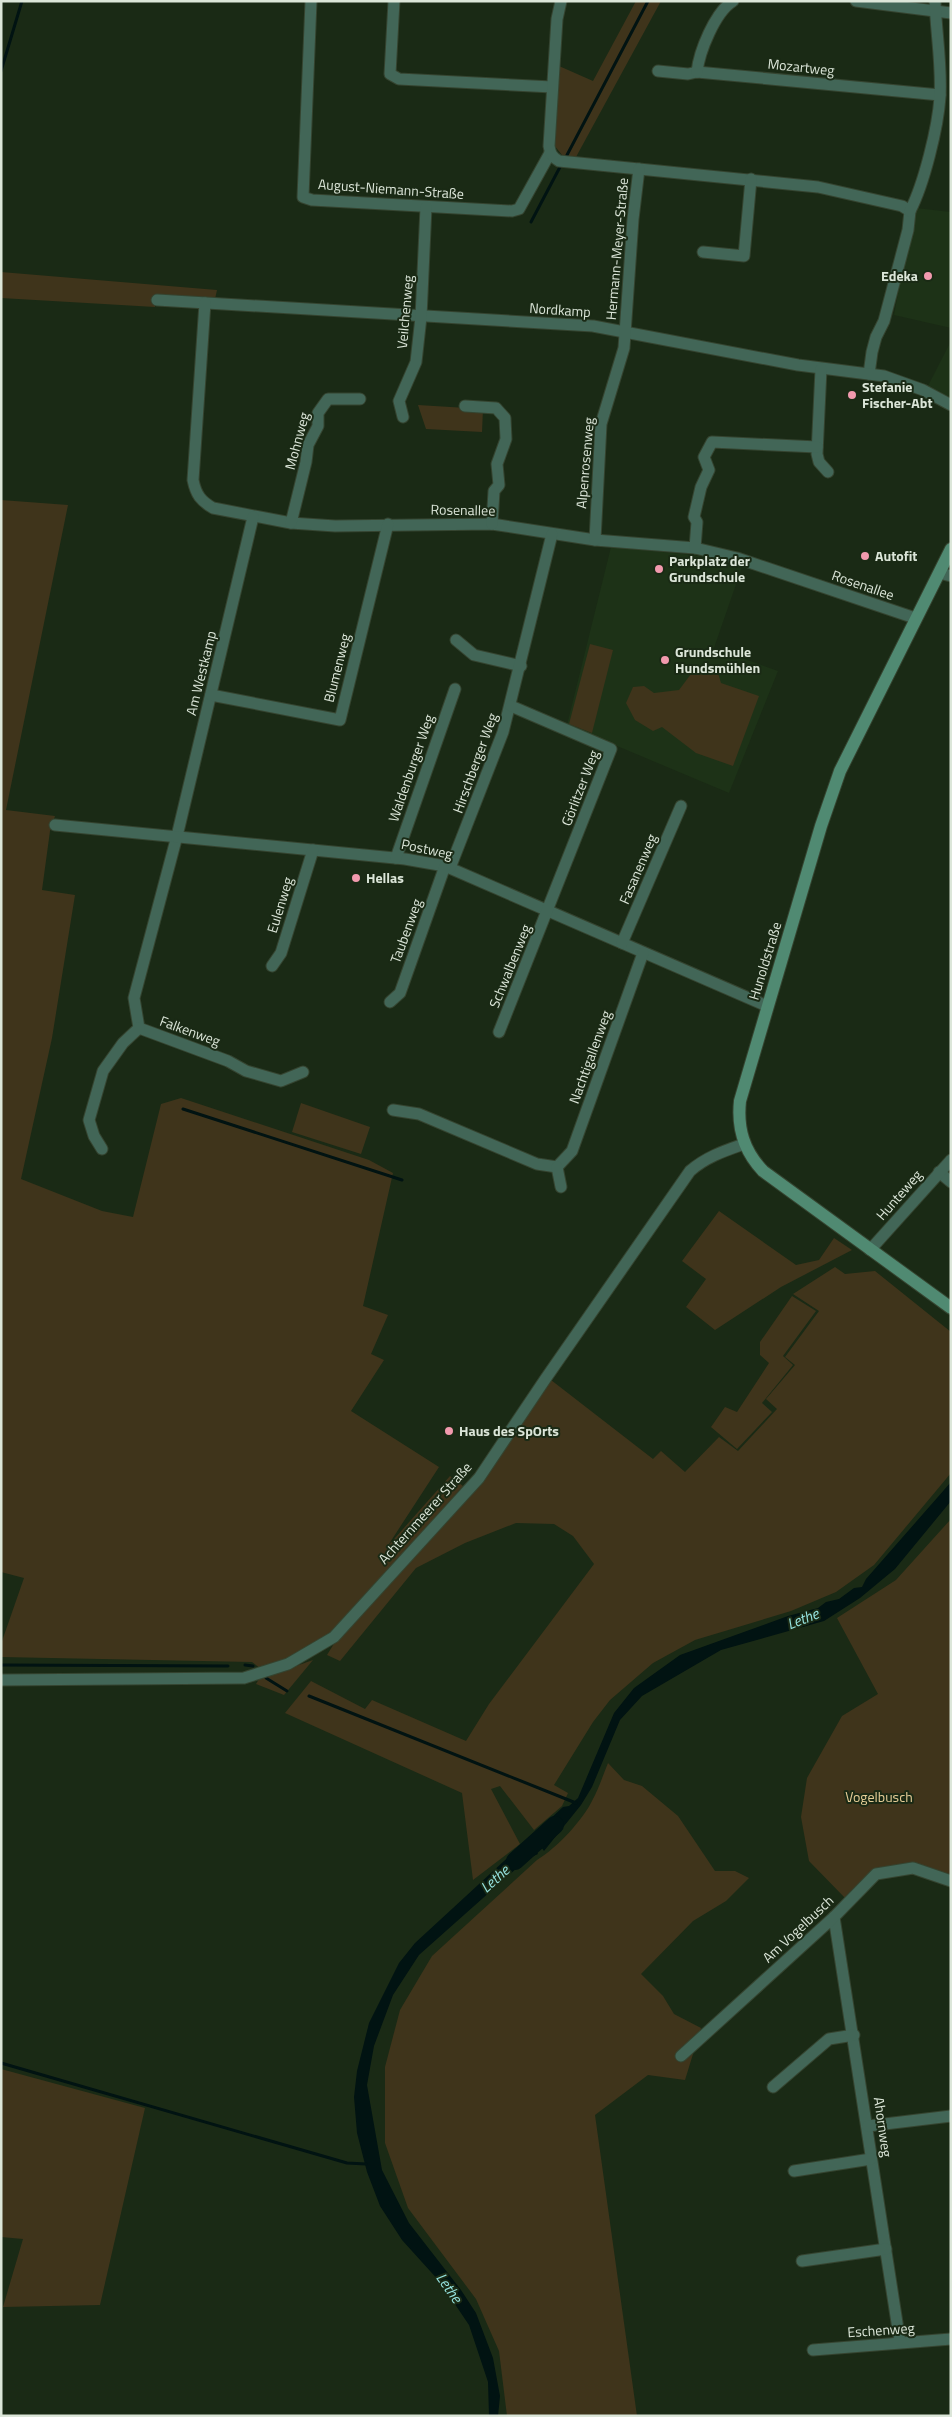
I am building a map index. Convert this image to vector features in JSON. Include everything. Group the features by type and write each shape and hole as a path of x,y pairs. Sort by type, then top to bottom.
{"street":[{"name":"August-Niemann-Straße","path":"311,1 303,197 312,200 512,211 519,209 550,153"},
{"path":"394,1 390,74 399,79 552,87"},
{"path":"550,153 556,19 561,1"},
{"path":"697,72 699,54 725,6 733,1"},
{"path":"856,1 935,6 951,14"},
{"path":"869,374 872,352 884,320 908,230 910,211 916,199 928,153 940,95 935,6"},
{"name":"Mozartweg","path":"658,71 688,74 697,72 940,95"},
{"name":"Hermann-Meyer-Straße","path":"550,153 559,160 818,187 902,206 910,211"},
{"name":"Hermann-Meyer-Straße","path":"625,332 633,219 640,169"},
{"path":"703,252 744,256 751,180"},
{"name":"Veilchenweg","path":"403,417 399,401 416,362 421,317 426,207"},
{"name":"Nordkamp","path":"157,300 592,326 821,369 869,374 897,380 951,405"},
{"name":"Rosenallee","path":"205,303 193,480 195,492 202,502 213,508 291,523 335,526 492,524 595,540 695,548 737,558 915,618"},
{"name":"Alpenrosenweg","path":"595,540 601,424 624,348 625,332"},
{"path":"821,369 817,447 819,462 828,472"},
{"name":"Mohnweg","path":"291,523 308,445 318,426 318,413 328,398 360,399"},
{"path":"465,406 496,408 505,418 506,439 497,464 499,485 494,491 492,524"},
{"path":"695,548 697,522 694,517 695,507 709,470 704,457 712,442 817,447"},
{"name":"Am Westkamp","path":"177,836 253,517"},
{"name":"Blumenweg","path":"212,694 340,720 388,524"},
{"name":"Hirschberger Weg","path":"448,867 503,732 521,666 552,534"},
{"name":"Hunoldstraße","path":"951,549 945,574 915,618 840,771 768,1006 740,1101 738,1116 744,1144 752,1159 763,1171 951,1308"},
{"path":"456,640 474,655 521,666"},
{"name":"Waldenburger Weg","path":"396,858 454,689"},
{"name":"Görlitzer Weg","path":"511,706 611,749 548,911"},
{"name":"Fasanenweg","path":"622,943 681,806"},
{"name":"Postweg","path":"55,825 396,858 448,867 768,1006"},
{"name":"Falkenweg","path":"177,836 134,998 139,1028 228,1061 246,1072 281,1081 303,1072"},
{"name":"Eulenweg","path":"272,966 280,953 313,850"},
{"name":"Taubenweg","path":"390,1002 400,993 448,867"},
{"name":"Schwalbenweg","path":"499,1032 548,911"},
{"name":"Nachtigallenweg","path":"557,1167 572,1151 643,953"},
{"path":"102,1149 94,1136 89,1120 103,1072 123,1043 139,1028"},
{"path":"392,1110 419,1114 537,1164 557,1167 561,1187"},
{"name":"Achternmeerer Straße","path":"1,1680 244,1678 288,1664 334,1637 480,1478 546,1378 690,1171 699,1163 721,1151 744,1144"},
{"name":"Hunteweg","path":"870,1250 951,1160"},
{"path":"939,1172 951,1182"},
{"name":"Am Vogelbusch","path":"681,2056 834,1917 876,1874 913,1868 951,1881"},
{"name":"Ahornweg","path":"834,1917 854,2035 900,2342"},
{"path":"773,2087 829,2039 854,2035"},
{"path":"868,2126 951,2116"},
{"path":"794,2171 872,2159"},
{"path":"802,2261 886,2249"},
{"name":"Eschenweg","path":"813,2350 951,2339"}],"shaded area":[{"path":"916,208 951,212 951,328 894,315 910,228"},
{"path":"951,341 951,398 928,386"},
{"name":"Grundschule Hundsmühlen","path":"611,547 694,555 742,567 714,648 778,671 729,793 567,725"}],"green space":[{"path":"636,1 661,1 576,157 562,155 554,145 559,66 593,81"},
{"path":"1,272 217,290 215,299 156,296 155,307 1,298"},
{"path":"418,405 483,409 482,432 426,429"},
{"path":"1,500 68,505 6,810 55,816 50,831 42,890 75,895 52,1038 21,1179 102,1211 133,1217 161,1104 181,1098 369,1160 393,1173 363,1306 388,1315 371,1354 384,1360 351,1411 439,1467 387,1547 450,1476 463,1486 330,1636 287,1660 261,1669 252,1662 1,1657 1,1644 24,1578 1,1572"},
{"path":"590,644 613,650 592,733 569,724"},
{"path":"716,666 721,683 759,696 733,766 696,753 662,727 653,731 635,720 626,703 633,687 644,686 654,693 679,690 691,674 699,674 703,667"},
{"path":"301,1103 370,1127 361,1154 292,1132"},
{"path":"719,1211 796,1265 819,1260 834,1238 852,1250 781,1287 715,1330 686,1307 706,1279 682,1261"},
{"path":"835,1267 845,1274 875,1271 951,1332 951,1473 874,1565 836,1592 791,1611 695,1640 653,1663 610,1700 593,1722 554,1785 568,1793 562,1806 534,1830 500,1786 491,1789 520,1844 473,1880 462,1793 285,1713 311,1681 365,1709 372,1700 466,1741 489,1704 594,1564 573,1536 554,1524 516,1523 465,1543 416,1568 340,1661 327,1655 335,1642 483,1480 551,1380 653,1459 661,1451 685,1472 719,1437 738,1451 777,1409 766,1399 795,1365 785,1357 819,1311 793,1294"},
{"path":"792,1296 816,1311 783,1356 793,1365 762,1403 772,1412 737,1449 711,1427 725,1407 737,1412 769,1363 760,1355 760,1342"},
{"name":"Vogelbusch","path":"951,1519 951,1878 914,1866 876,1871 846,1899 809,1861 801,1817 807,1778 842,1716 878,1694 837,1618 896,1580"},
{"path":"313,1660 284,1695 256,1684 259,1679"},
{"path":"608,1763 624,1780 642,1786 678,1816 715,1871 735,1871 749,1878 726,1901 693,1921 641,1974 663,1996 674,2014 701,2028 685,2080 648,2075 595,2115 637,2416 507,2416 499,2351 476,2299 408,2208 385,2143 385,2067 400,2010 432,1956 569,1833 589,1807"},
{"path":"1,2069 145,2108 100,2305 3,2307 23,2239 1,2237"}],"water":[{"path":"951,1482 951,1501 895,1569 860,1598 824,1621 721,1650 642,1696 620,1720 592,1787 581,1805 544,1851 536,1840 536,1832 563,1807 569,1806 578,1798 614,1713 634,1688 680,1655 788,1616 818,1608 826,1602 839,1599 854,1588 862,1587 866,1579"},
{"path":"532,1844 538,1854 527,1859 419,1955 393,1995 374,2046 367,2085 382,2170 409,2223 461,2290 476,2313 493,2358 500,2396 498,2416 489,2416 488,2382 469,2325 440,2282 402,2240 380,2206 367,2172 357,2133 354,2097 357,2071 369,2023 399,1963 415,1943 518,1848"}],"waterway":[{"path":"1,71 22,1"},
{"path":"567,155 648,1"},
{"path":"531,222 560,167"},
{"path":"183,1109 402,1180"},
{"path":"1,1665 228,1666"},
{"path":"245,1665 253,1666"},
{"path":"266,1678 287,1691"},
{"path":"309,1696 576,1803"},
{"name":"Lethe","path":"515,1861 555,1825"},
{"path":"1,2063 347,2163 366,2164"}],"place":[{"name":"Edeka","path":"928,276"},
{"name":"Stefanie Fischer-Abt","path":"852,395"},
{"name":"Autofit","path":"865,556"},
{"name":"Parkplatz der Grundschule","path":"659,569"},
{"name":"Grundschule Hundsmühlen","path":"665,660"},
{"name":"Hellas","path":"356,878"},
{"name":"Haus des SpOrts","path":"449,1431"}]}
